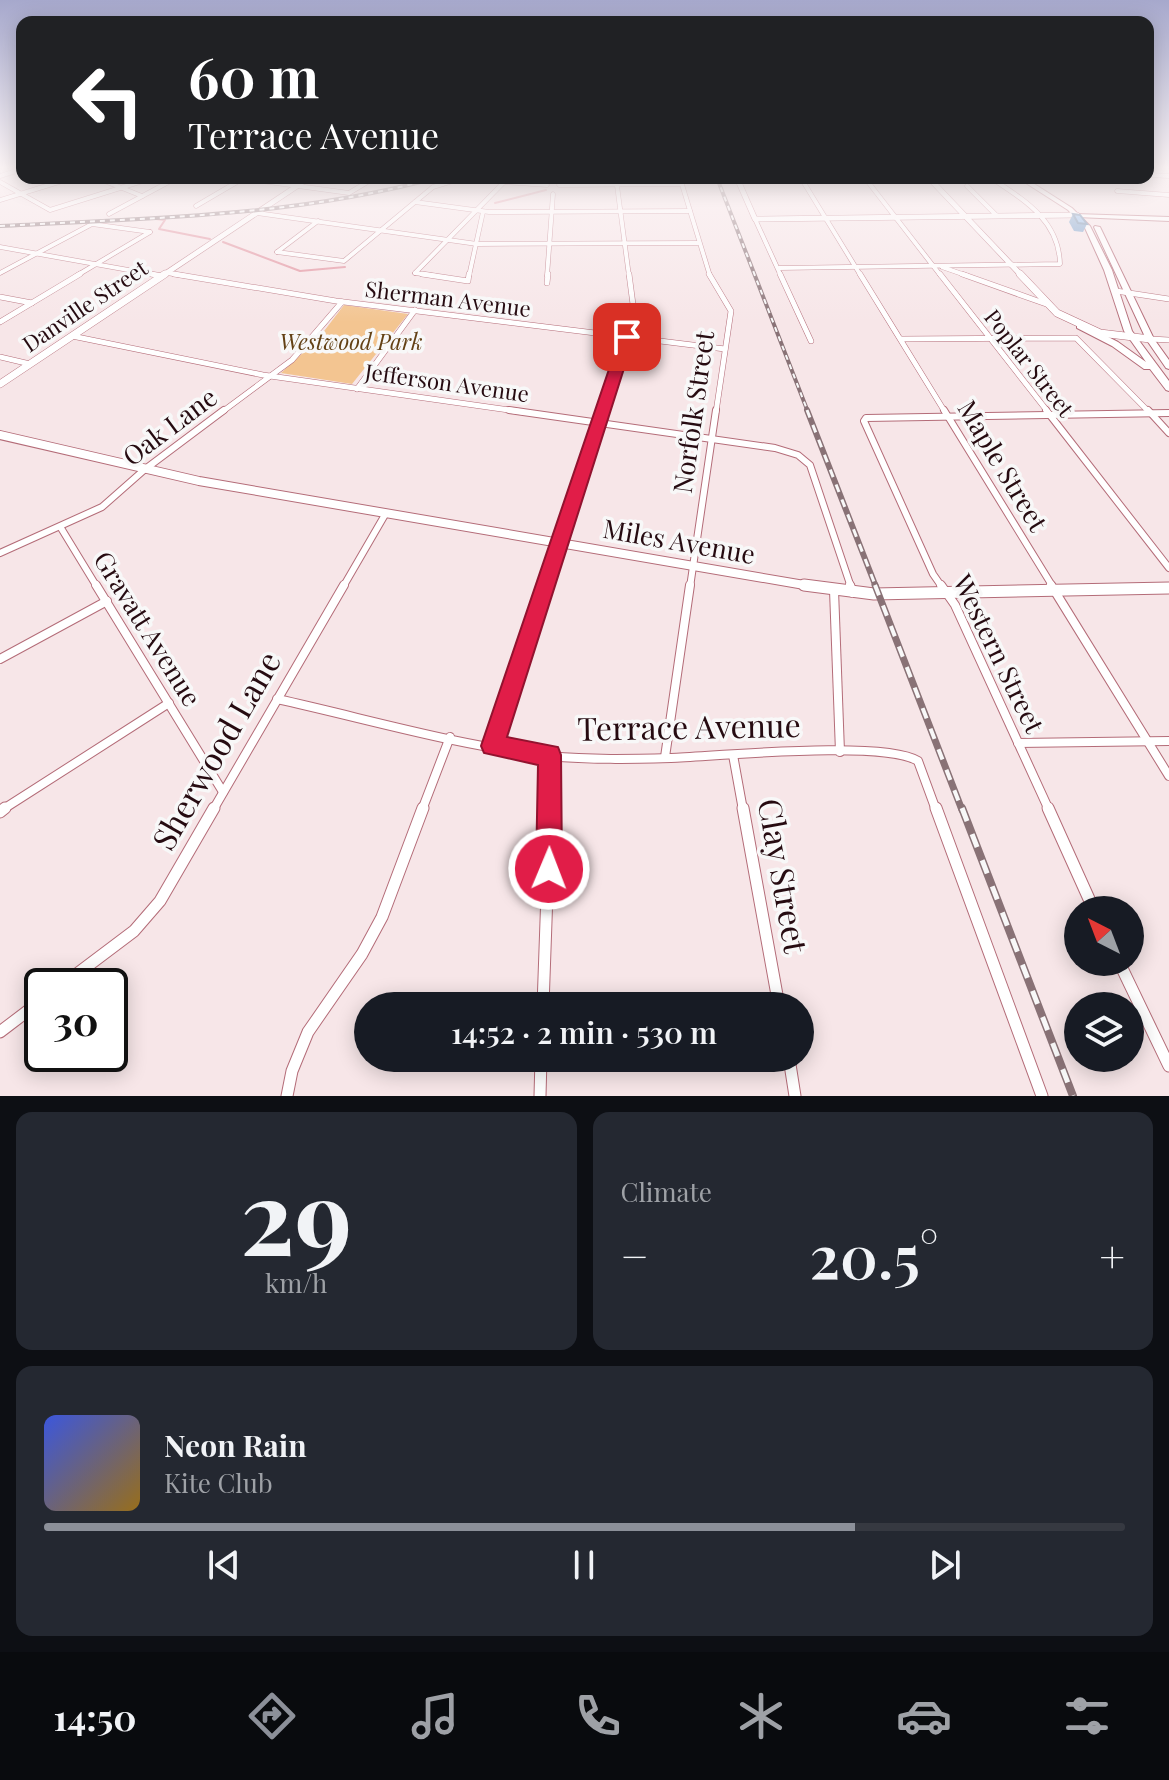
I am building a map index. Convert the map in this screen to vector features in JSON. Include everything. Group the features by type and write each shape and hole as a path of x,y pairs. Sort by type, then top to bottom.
{"highway":[{"path":"1085,220 1116,291 1132,338 1165,384"},
{"path":"1087,220 1101,233 1150,339 1169,366"},
{"path":"1080,326 1115,344 1165,384"}],"street":[{"name":"Danville Street","path":"0,384 246,220"},
{"path":"311,220 477,244 699,243"},
{"path":"318,221 277,252 342,262 394,220"},
{"path":"467,220 415,273 468,281 481,220"},
{"path":"547,283 552,220"},
{"path":"492,746 634,312 622,220"},
{"name":"Norfolk Street","path":"665,757 731,311 712,283 693,220"},
{"path":"756,220 811,341"},
{"name":"Maple Street","path":"828,220 1169,776"},
{"name":"Poplar Street","path":"897,220 1169,568"},
{"path":"968,220 1049,305 1080,326 1132,338 1169,340"},
{"path":"779,268 1060,264 1047,220"},
{"path":"0,273 92,224 150,232 0,322"},
{"name":"Sherman Avenue","path":"0,247 342,302 725,349"},
{"path":"933,265 1049,305"},
{"path":"1116,291 1169,299"},
{"path":"0,297 32,303"},
{"name":"Oak Lane","path":"0,553 102,507 144,470 271,376 314,338 342,302"},
{"path":"357,389 415,310"},
{"name":"Jefferson Avenue","path":"72,336 271,376 771,447 801,454 809,461 853,593"},
{"path":"901,339 1071,337 1080,340 1169,433"},
{"path":"0,357 30,364"},
{"path":"949,416 1169,413"},
{"name":"Western Street","path":"949,416 866,418 864,421 933,574 947,593 1088,896"},
{"name":"Miles Avenue","path":"0,435 144,470 853,593 1169,588"},
{"name":"Sherwood Lane","path":"83,968 148,916 386,513"},
{"name":"Gravatt Avenue","path":"61,528 223,792"},
{"path":"834,590 840,752"},
{"path":"0,659 107,601"},
{"name":"Terrace Avenue","path":"277,699 492,746 550,755 665,757 890,752 915,757 1042,1096"},
{"path":"0,812 169,703"},
{"path":"287,1096 292,1071 308,1032 362,954 382,917 450,737"},
{"path":"1018,743 1169,741"},
{"path":"544,992 549,897 550,755"},
{"name":"Clay Street","path":"733,755 776,992"},
{"path":"1126,976 1169,1066"},
{"path":"0,1032 24,1014"},
{"path":"540,1096 541,1072"},
{"path":"791,1072 795,1096"}],"green space":[{"name":"Westwood Park","path":"344,305 408,314 352,384 281,373 318,339"}],"waterway":[{"path":"165,220 159,229 210,239"},
{"path":"223,242 300,271 345,267"}],"railway":[{"path":"0,226 121,220"},
{"path":"733,220 808,412"},
{"path":"807,410 876,587"},
{"path":"875,585 962,810"},
{"path":"962,808 1073,1096"}],"route":[{"path":"549,869 550,755 492,746 627,337"}]}
